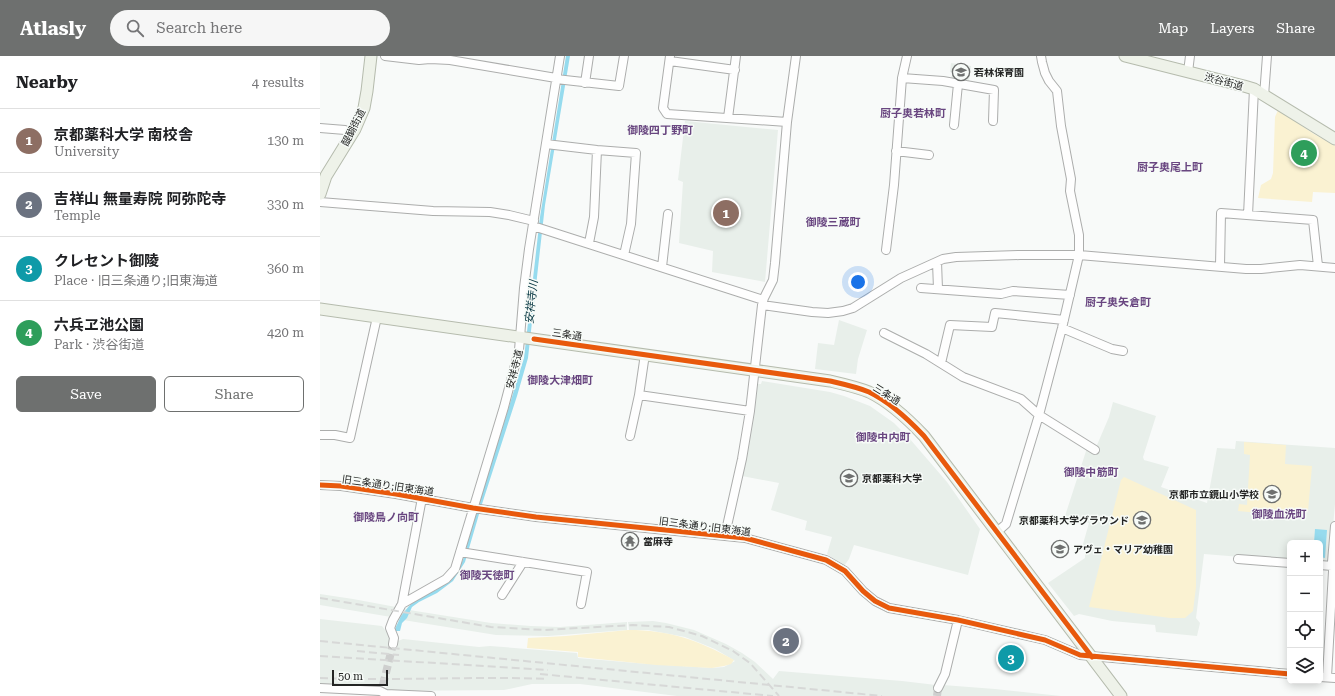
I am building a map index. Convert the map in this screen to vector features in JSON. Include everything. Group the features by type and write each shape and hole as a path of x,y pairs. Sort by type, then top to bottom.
{"main road":[{"name":"醍醐街道","path":"320,194 326,176 355,129 364,108 371,56"},
{"name":"渋谷街道","path":"1125,56 1254,89 1335,139"},
{"name":"三条通","path":"320,309 830,380 868,392 885,401 912,423 924,436 1121,696"}],"street":[{"path":"385,56 419,60 450,60 569,81 619,86 624,56"},
{"name":"安祥寺道","path":"402,604 446,580 455,569 464,552 477,508 519,350 526,338 524,288 560,56"},
{"path":"585,82 589,56"},
{"path":"728,118 736,56"},
{"path":"725,535 742,459 750,411 763,302 773,280 787,122 796,56"},
{"path":"886,250 894,185 902,78 907,56"},
{"path":"997,532 1006,524 1039,415 1063,324 1079,255 1078,235 1070,191 1070,179 1057,91 1045,73 1041,56"},
{"path":"1188,72 1190,56"},
{"path":"1264,96 1267,56"},
{"path":"735,70 670,58 663,108 667,114 787,122"},
{"path":"902,78 943,81 994,90 993,121"},
{"path":"954,125 958,84"},
{"path":"1248,215 1254,89"},
{"path":"320,128 344,130 352,134"},
{"path":"546,144 636,153 631,224 624,255"},
{"path":"589,243 594,217 597,150"},
{"path":"896,151 929,155"},
{"path":"320,202 433,211 490,212 509,215 534,223 544,229 662,267 763,302 812,312 828,313 853,308 902,278 943,259 956,257 1079,255 1261,269 1300,265 1335,268"},
{"path":"1220,266 1221,213 1313,220 1318,266"},
{"path":"662,267 668,214"},
{"path":"937,262 938,289"},
{"path":"921,288 1001,294 1013,291 1070,295"},
{"path":"941,363 950,324 992,327 995,313 1063,324 1112,349 1123,351"},
{"path":"320,435 335,435 350,438 377,317"},
{"path":"884,333 906,343 963,377 1021,399 1039,415 1095,450"},
{"path":"630,436 639,395 645,354"},
{"path":"639,395 750,411"},
{"name":"旧三条通り;旧東海道","path":"320,485 348,487 536,517 744,538 826,560 845,571 863,591 875,601 889,608 958,620 1045,640 1074,653 1092,657 1287,674"},
{"path":"393,644 394,638 390,628 402,604 422,498"},
{"path":"1327,678 1335,526"},
{"path":"464,552 587,572 581,604"},
{"path":"1238,559 1287,563"},
{"path":"502,595 523,562"},
{"path":"1323,565 1332,566"},
{"path":"938,688 945,674 958,620"},
{"path":"320,688 381,691 386,694 431,696"}],"shaded area":[{"name":"若林保育園","path":"951,63 971,66 969,81 953,79 951,77 954,72 950,72"},
{"path":"1278,110 1335,146 1335,193 1313,192 1312,202 1258,198 1261,185 1271,179 1273,173 1275,117"},
{"path":"685,121 778,130 765,282 712,272 713,251 679,243 683,182 678,180"},
{"path":"839,320 867,330 858,359 856,374 815,369 818,343 834,345"},
{"name":"京都薬科大学","path":"762,381 830,392 844,396 870,406 894,423 947,482 980,529 968,575 854,545 849,559 844,566 827,554 832,537 805,530 807,521 771,510 779,483 742,476 758,384 761,384"},
{"name":"京都薬科大学グラウンド","path":"1113,402 1156,416 1143,457 1144,460 1169,467 1161,487 1207,503 1217,448 1235,449 1236,441 1335,448 1335,504 1330,561 1328,563 1323,563 1323,540 1287,540 1287,561 1204,554 1196,618 1200,623 1197,636 1156,632 1155,625 1112,621 1079,614 1074,616 1048,583 1085,558 1083,544 1089,523 1065,516 1087,448 1094,452 1109,417"},
{"path":"1244,442 1286,445 1285,464 1312,466 1308,511 1302,517 1238,511 1239,504 1247,505 1250,455 1244,454"},
{"path":"1124,477 1196,510 1196,587 1193,611 1185,618 1170,618 1089,607 1121,480"},
{"path":"320,594 396,607 391,617 320,605"},
{"path":"403,609 491,623 531,626 560,627 627,622 627,630 548,636 496,635 397,619"},
{"path":"320,619 382,626 397,645 398,641 403,639 479,647 490,646 577,653 578,658 712,668 724,667 735,661 715,649 685,637 648,630 629,630 628,622 653,621 694,630 726,644 755,662 773,679 779,671 902,681 936,685 934,688 941,689 943,685 1061,696 677,696 580,684 532,684 504,690 386,691 387,684 379,684 378,687 320,685"},
{"path":"643,630 671,634 696,642 734,660 731,664 712,668 656,665 578,657 578,652 527,648 528,638"}],"water":[{"name":"安祥寺川","path":"566,56 570,56 545,205 528,358 517,396 465,562 453,581 437,593 412,607 407,618 402,623 400,631 394,631 401,616 409,606 417,599 436,590 452,579 463,560 472,526 524,358 540,217"},
{"path":"1315,529 1327,530 1325,558 1323,558 1323,540 1314,540"}],"tunnel":[{"path":"383,685 393,644"},
{"path":"937,696 938,688"}],"railway":[{"path":"320,598 491,627 544,630 633,625 669,627 702,636 733,651 750,663 779,696"},
{"path":"320,641 882,696"},
{"path":"357,651 399,655"},
{"path":"320,656 548,670"},
{"path":"540,674 773,696"},
{"path":"320,678 548,679"}],"cycle path":[{"path":"534,339 830,381 860,389 877,396 898,411 924,436 1092,657"},
{"path":"320,485 341,486 396,494 473,508 536,517 745,538 826,560 845,571 863,591 875,601 889,608 958,620 1045,640 1080,655 1287,674"}],"place":[{"name":"若林保育園","path":"961,72"},
{"name":"六兵ヱ池公園","path":"1304,153"},
{"name":"京都薬科大学 南校舎","path":"726,213"},
{"name":"京都薬科大学","path":"849,478"},
{"name":"京都市立鏡山小学校","path":"1272,494"},
{"name":"京都薬科大学グラウンド","path":"1142,520"},
{"name":"當麻寺","path":"630,541"},
{"name":"アヴェ・マリア幼稚園","path":"1060,549"},
{"name":"吉祥山 無量寿院 阿弥陀寺","path":"786,641"},
{"name":"クレセント御陵","path":"1011,658"}],"district":[{"name":"厨子奥若林町","path":"913,113"},
{"name":"御陵四丁野町","path":"660,130"},
{"name":"厨子奥尾上町","path":"1170,167"},
{"name":"御陵三蔵町","path":"833,222"},
{"name":"厨子奥矢倉町","path":"1118,302"},
{"name":"御陵大津畑町","path":"560,380"},
{"name":"御陵中内町","path":"883,437"},
{"name":"御陵中筋町","path":"1091,472"},
{"name":"御陵血洗町","path":"1279,514"},
{"name":"御陵鳥ノ向町","path":"386,517"},
{"name":"御陵天徳町","path":"487,575"}]}
